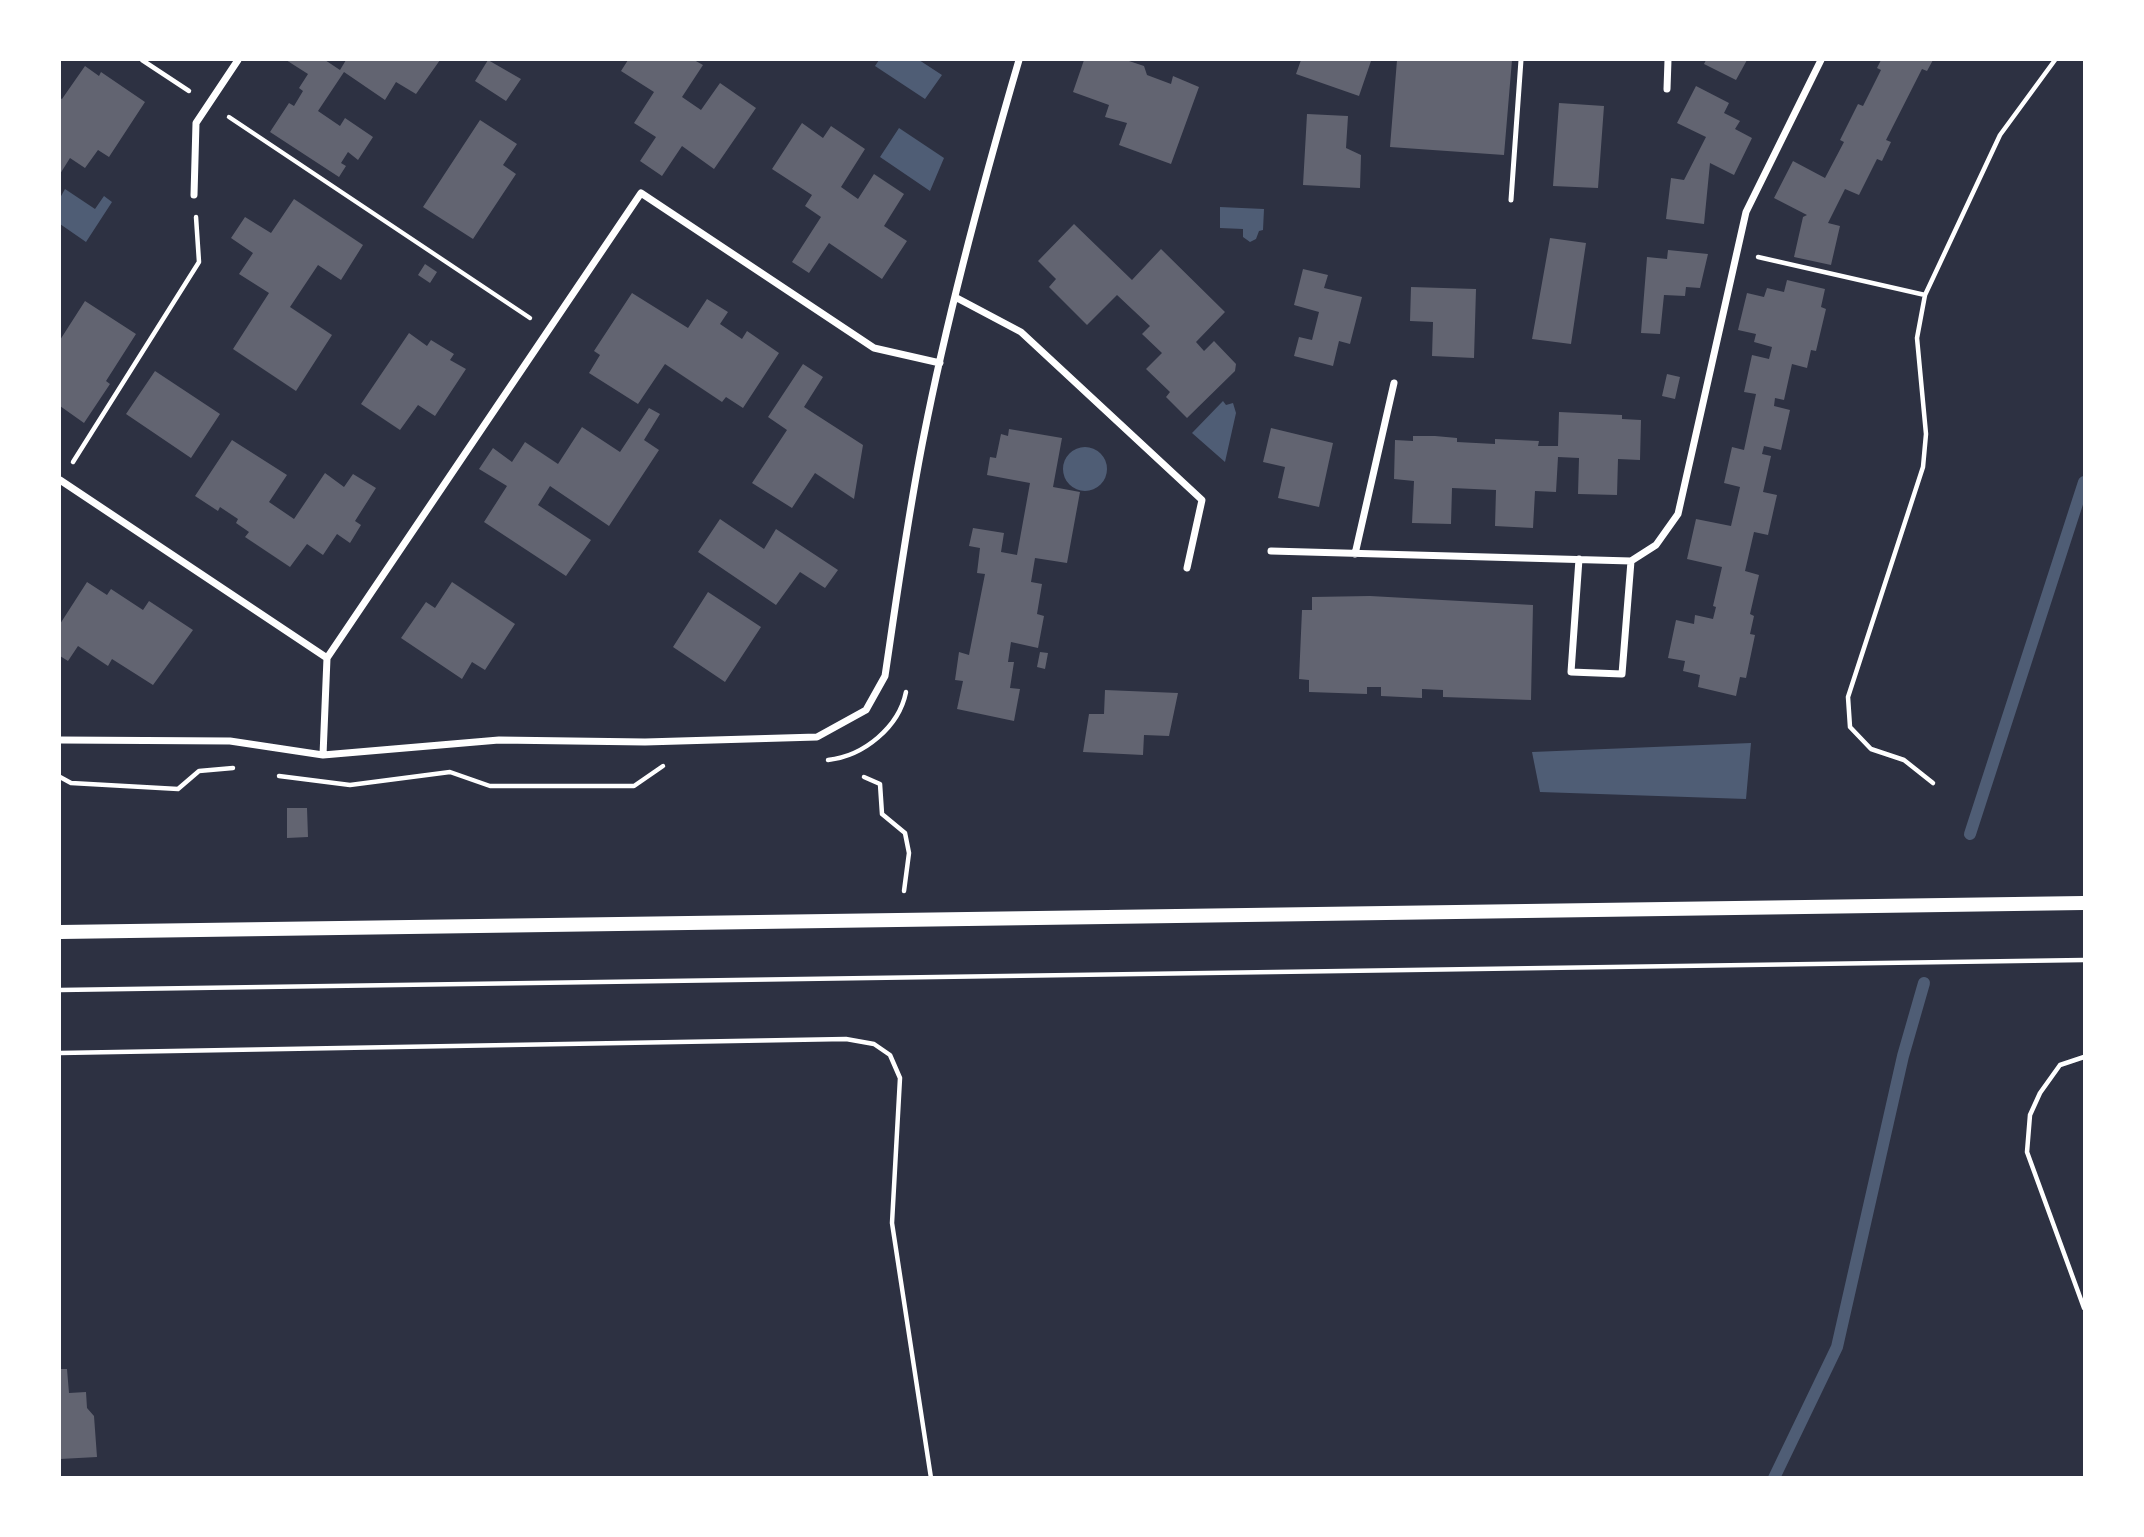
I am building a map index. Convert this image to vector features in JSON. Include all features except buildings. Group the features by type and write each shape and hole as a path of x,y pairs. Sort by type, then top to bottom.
{"main road":[{"path":"60,932 2084,903"}],"street":[{"path":"194,195 196,123 238,60"},
{"path":"60,740 230,741 323,755 368,754 499,740 769,740 817,737 843,726 866,710 885,676 924,435 955,297 1019,60"},
{"path":"1667,89 1668,60"},
{"path":"1271,551 1631,561 1656,545 1678,514 1734,251 1746,212 1821,60"},
{"path":"323,755 327,658 640,193 874,348 940,363"},
{"path":"955,297 1021,332 1202,500 1187,568"},
{"path":"1354,554 1394,383"},
{"path":"60,480 327,658"},
{"path":"1579,559 1571,672 1622,674 1631,561"}],"lane":[{"path":"1511,200 1521,60"}],"path":[{"path":"142,60 548,330"},
{"path":"1933,783 1904,760 1871,749 1850,727 1848,697 1923,467 1926,434 1917,338 1925,295 2000,135 2055,60"},
{"path":"60,480 199,262 194,195"},
{"path":"1734,251 1925,295"},
{"path":"821,761 852,753 883,734 902,706 908,682"},
{"path":"267,774 350,785 450,772 491,786 634,786 666,764"},
{"path":"60,777 71,783 178,789 199,771 236,768"},
{"path":"864,777 880,784 882,814 905,832 909,853 900,920"},
{"path":"60,990 2084,960"},
{"path":"60,1053 846,1039 874,1044 890,1055 900,1078 892,1223 931,1478"},
{"path":"2084,1057 2060,1065 2040,1093 2030,1115 2027,1152 2084,1308"}],"water":[{"path":"879,60 919,60 942,75 925,99 875,66"},
{"path":"899,128 944,158 930,191 880,157"},
{"path":"65,189 95,209 104,196 112,202 86,242 60,224 60,198"},
{"path":"1220,207 1264,209 1263,230 1250,242 1243,237 1243,229 1220,228"},
{"path":"1223,401 1226,405 1233,403 1236,413 1225,462 1192,433"},
{"path":"1085,447 1100,454 1107,469 1100,484 1085,491 1070,484 1063,469 1070,454"},
{"path":"1751,743 1746,799 1540,792 1532,752"}],"waterway":[{"path":"1970,834 2084,482"},
{"path":"1774,1478 1837,1347 1903,1056 1924,983"}]}
